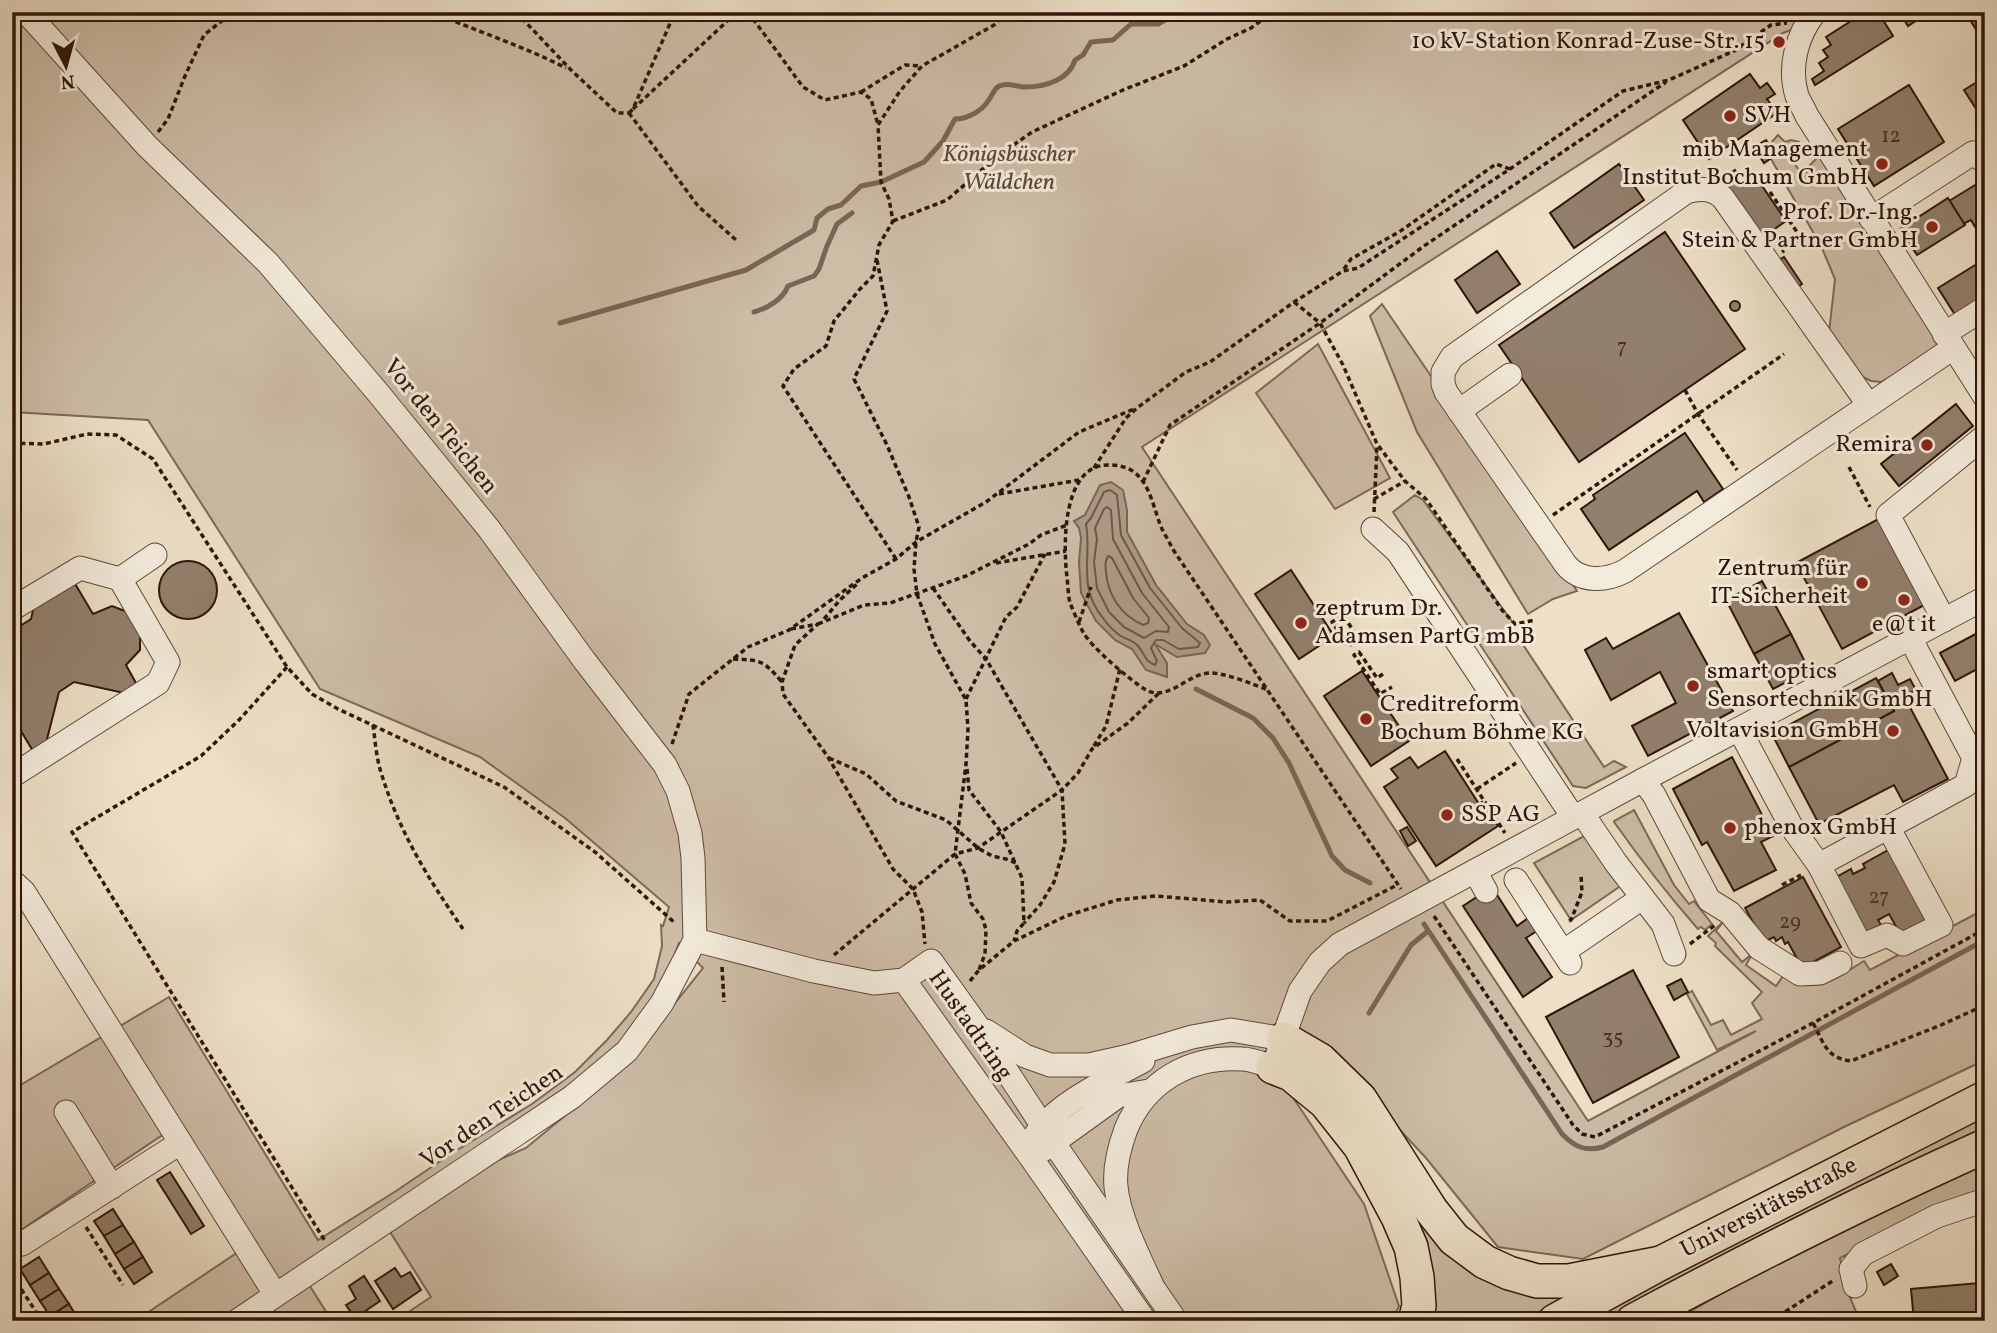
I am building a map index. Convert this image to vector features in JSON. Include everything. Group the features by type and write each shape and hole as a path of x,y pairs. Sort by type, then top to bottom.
{"highway":[{"path":"1278,1053 1320,1060 1360,1099 1431,1210 1454,1239 1486,1262 1509,1273 1537,1281 1569,1281 1661,1263"},
{"path":"1278,1053 1291,1074 1326,1103 1360,1146 1398,1217 1418,1277 1419,1306 1415,1321"},
{"name":"Universitätsstraße","path":"1555,1321 1661,1263 1985,1098"},
{"name":"Universitätsstraße","path":"1633,1321 1743,1262 1985,1146"}],"street":[{"name":"Vor den Teichen","path":"26,12 147,146 268,263 489,529 664,765 678,791 690,833 695,940 662,1003 627,1051 572,1097 237,1321"},
{"path":"1812,16 1797,45 1794,61 1797,95 1807,116 1871,219 1985,397"},
{"path":"1871,219 1973,153 1985,162"},
{"path":"1868,404 1719,194 1699,189 1686,192 1452,356 1443,372 1446,392 1570,570 1590,578 1610,577 1625,571 1868,404 1949,341 1985,308"},
{"path":"1459,411 1510,374"},
{"path":"1944,620 1888,515 1985,436"},
{"path":"1373,529 1398,552 1532,752 1577,815 1663,924 1674,954"},
{"path":"120,579 155,555"},
{"path":"12,609 80,568 120,579 167,662 158,683 12,776"},
{"path":"1278,1053 1300,991 1320,962 1340,944 1418,902 1480,881 1515,849 1985,598"},
{"path":"1819,865 1966,785 1979,763 1910,638"},
{"path":"1739,729 1791,826 1819,865 1861,946 1887,935 1903,944 1941,925 1888,827"},
{"path":"1643,780 1654,795 1709,900 1730,913 1759,948 1800,974 1820,973 1840,963"},
{"path":"1516,880 1562,949 1642,898"},
{"path":"12,881 24,892 275,1294"},
{"path":"695,940 814,971 874,982 904,980"},
{"name":"Hustadtring","path":"1145,1321 904,980 929,962 976,1024 1176,1321"},
{"name":"Hustadtring","path":"976,1024 1025,1055 1051,1065 1089,1065 1192,1037 1231,1030 1278,1053"},
{"name":"Hustadtring","path":"1032,1158 1048,1133 1095,1088 1192,1037"},
{"name":"Hustadtring","path":"1150,1283 1128,1232 1116,1187 1118,1151 1130,1119 1149,1091 1167,1076 1215,1059 1244,1059 1278,1053"},
{"name":"Hustadtring","path":"1048,1133 1118,1096 1149,1091"},
{"path":"66,1112 112,1187"},
{"path":"12,1245 22,1244 180,1143"},
{"path":"1853,1278 1863,1254 1937,1216 1985,1200"}],"path":[{"path":"147,146 168,119 184,76 204,36 233,12"},
{"path":"432,12 536,52 571,70"},
{"path":"516,12 571,70 617,113 629,113 737,12"},
{"path":"633,109 676,12"},
{"path":"748,12 803,87 825,100 861,92 905,65 922,66"},
{"path":"878,125 900,91 922,66 995,25 1008,12"},
{"path":"896,559 783,386 794,369 826,346 834,321 873,276 878,245 892,221 947,200 999,155 1032,132 1123,90 1184,66 1227,39 1251,28 1273,12"},
{"path":"1143,482 1171,425 1320,323 1424,246 1669,80 1734,51 1771,25 1812,16"},
{"path":"997,494 1079,480 1094,468 1126,418 1186,372 1210,362 1343,271 1358,268 1623,91 1669,80"},
{"path":"861,92 871,100 878,125 881,182 888,199 892,221"},
{"path":"629,113 698,206 736,240"},
{"path":"1343,271 1351,259 1399,232 1496,164 1510,169"},
{"path":"1769,261 1801,238 1770,192"},
{"path":"877,260 887,311 854,379 909,497 919,527 914,569 917,594 935,644 966,700 966,764 955,854 965,874 971,903 983,919 986,930 985,954 979,970"},
{"path":"1294,302 1320,323 1343,365 1377,444 1405,481 1426,499 1502,610 1515,624 1535,620"},
{"path":"1538,525 1784,354"},
{"path":"1685,390 1698,414 1749,486"},
{"path":"789,630 862,578 896,559 916,542 986,502 1079,432 1137,408"},
{"path":"12,443 44,444 87,434 116,435 153,459 287,667 312,694 338,709 504,787 595,852 663,912"},
{"path":"1373,529 1377,444"},
{"path":"1094,468 1106,465 1123,466 1143,482 1172,548 1397,885 1438,922 1582,1134 1595,1137 1985,929"},
{"path":"1849,467 1875,516 1888,515"},
{"path":"1079,480 1070,503 1067,526 1069,601 1084,635 1147,690 1159,693"},
{"path":"1374,499 1405,481"},
{"path":"664,765 689,694 748,647 789,630 840,616 864,605 890,603 965,576 1029,544 1041,535 1067,526"},
{"path":"990,564 1066,551"},
{"path":"966,700 1006,617 1017,607 1045,554"},
{"path":"862,578 795,645 782,682 783,694 828,757 893,869 913,890 922,912 929,962"},
{"path":"1079,623 1091,587"},
{"path":"933,588 986,659 1062,790 1065,844 1054,882 1040,905 1017,932 1014,941"},
{"path":"1344,615 1359,640 1348,646 1332,622 1344,615 1359,612"},
{"path":"1383,674 1377,678 1359,652 1354,655 1380,694 1392,688"},
{"path":"733,659 757,660 769,666 782,682"},
{"path":"287,667 201,757 72,832 323,1237"},
{"path":"814,971 955,854 978,848 1062,790 1078,773 1105,726 1120,669"},
{"path":"1092,749 1128,723 1159,693 1209,673 1266,689"},
{"path":"373,724 379,766 399,824 427,877 463,929"},
{"path":"1477,789 1532,752"},
{"path":"828,757 866,774 896,802 946,820 978,848 992,856 1016,863"},
{"path":"1457,759 1515,849"},
{"path":"966,764 969,790 1001,832 1022,878 1024,923"},
{"path":"1562,949 1582,892 1581,875"},
{"path":"954,993 1014,941 1066,916 1117,900 1156,896 1227,902 1260,900 1290,921 1327,920 1397,885"},
{"path":"1674,954 1730,913"},
{"path":"721,948 724,1002"},
{"path":"1813,1023 1828,1052 1839,1060 1851,1062 1985,1005"},
{"path":"75,1210 123,1285"},
{"path":"12,1275 42,1321"},
{"path":"1771,1321 1853,1278"}],"green space":[{"name":"Königsbüscher Wäldchen","path":"12,12 1804,12 1791,30 1142,447 1588,1121 1756,1031 1717,1050 1687,994 1692,991 1711,1025 1723,1020 1731,1035 1762,1019 1752,1003 1762,992 1708,936 1724,921 1716,931 1742,962 1752,954 1746,965 1776,986 1783,976 1799,984 1813,985 1836,978 1864,961 1870,970 1985,909 1985,1060 1844,1127 1583,1259 1498,1247 1426,1158 1316,1040 1412,1202 1572,1294 1523,1321 1426,1321 1388,1173 1292,1096 1364,1204 1399,1306 1392,1321 395,1321 431,1297 387,1227 469,1173 526,1148 624,1067 703,968 679,943 659,996 612,1055 529,1122 228,1321 135,1321 253,1242 176,1126 12,1236 12,1090 169,997 318,1240 532,1104 575,1072 631,1012 654,979 662,946 661,925 663,926 669,907 565,818 480,757 320,689 148,420 12,412"},
{"path":"1778,135 1785,142 1799,142 1791,159 1805,178 1809,166 1819,156 1935,338 1937,345 1934,352 1881,382 1859,375 1829,333 1835,279 1821,246 1771,159 1775,155 1769,145"},
{"path":"1382,304 1577,591 1553,599 1528,614 1417,432 1370,316"},
{"path":"1318,344 1390,478 1335,509 1256,393"},
{"path":"1415,495 1423,500 1514,624 1512,628 1604,767 1614,761 1626,767 1586,788 1573,786 1393,512"},
{"path":"1634,810 1674,885 1689,904 1694,901 1712,924 1705,930 1701,927 1698,929 1687,916 1614,822"},
{"path":"1586,835 1622,885 1571,920 1534,863"},
{"path":"1985,1113 1985,1132 1774,1233 1605,1321 1580,1321"},
{"path":"1985,1160 1985,1191 1966,1194 1840,1258 1846,1288 1860,1321 1674,1321 1738,1284"},
{"path":"306,1280 332,1321 254,1321"}],"water":[{"path":"1111,482 1123,490 1127,532 1156,585 1187,624 1204,635 1210,645 1205,653 1177,657 1155,644 1167,663 1167,677 1146,670 1132,649 1115,640 1096,621 1081,593 1081,538 1074,521 1085,515 1100,485"}],"building":[{"path":"1865,12 1878,12 1893,36 1815,85 1812,79 1824,71 1819,63 1828,57 1823,50 1831,45 1826,37"},
{"path":"1899,12 1929,12 1908,26"},
{"path":"1965,12 1985,12 1985,26 1977,31"},
{"name":"SVH","path":"1750,74 1760,88 1767,83 1775,94 1767,99 1777,113 1709,159 1683,120"},
{"path":"1985,77 1985,116 1982,118 1964,90"},
{"path":"1909,85 1944,142 1874,186 1838,129"},
{"path":"1766,140 1776,155 1764,163 1754,147"},
{"path":"1619,164 1644,200 1574,248 1550,213"},
{"path":"1735,170 1741,178 1752,171 1786,221 1763,237 1723,179"},
{"path":"1985,179 1985,222 1975,227 1971,220 1963,224 1949,201"},
{"name":"Prof. Dr.-Ing. Stein & Partner GmbH","path":"1948,198 1965,225 1917,255 1900,229"},
{"path":"1665,232 1745,349 1579,462 1499,345"},
{"path":"1497,251 1520,284 1477,313 1455,280"},
{"path":"1784,257 1802,284 1796,288 1778,261"},
{"path":"1985,259 1985,301 1957,318 1938,288"},
{"path":"1735,301 1739,302 1739,310 1735,311 1731,310 1730,306 1731,302"},
{"name":"Remira","path":"1956,404 1973,426 1899,486 1881,464"},
{"path":"1685,433 1723,489 1704,502 1697,491 1609,550 1581,509 1595,499 1593,495"},
{"name":"Zentrum für IT-Sicherheit","path":"1882,517 1928,603 1842,649 1796,563"},
{"path":"188,561 199,563 212,574 217,590 215,601 204,614 188,619 177,617 164,606 159,590 161,579 172,566"},
{"name":"zeptrum Dr. Adamsen PartG mbB","path":"1291,570 1334,636 1299,659 1255,594"},
{"path":"71,577 93,614 112,606 133,614 140,632 140,650 126,665 137,685 124,693 74,682 59,692 46,743 33,751 21,731 12,734 12,625 20,626 31,619 35,602"},
{"path":"1762,581 1791,634 1754,654 1726,600"},
{"name":"smart optics Sensortechnik GmbH","path":"1679,613 1733,711 1648,756 1632,726 1676,703 1660,672 1611,700 1585,650 1606,638 1613,649"},
{"path":"1985,629 1985,665 1955,681 1940,653"},
{"path":"1791,634 1809,670 1773,689 1754,654"},
{"name":"Creditreform Bochum Böhme KG","path":"1362,671 1409,741 1371,766 1324,696"},
{"path":"1892,673 1898,685 1910,679 1916,690 1904,696 1948,779 1903,802 1894,785 1819,824 1789,767 1894,711 1878,681"},
{"path":"1876,678 1894,711 1789,767 1772,734"},
{"name":"SSP AG","path":"1445,751 1479,804 1482,802 1498,826 1436,866 1384,787 1398,778 1391,769 1410,757 1418,768"},
{"name":"phenox GmbH","path":"1732,757 1773,836 1761,842 1776,870 1734,891 1707,842 1702,845 1673,789"},
{"path":"1407,827 1416,841 1408,846 1400,831"},
{"path":"1890,849 1929,922 1902,937 1889,914 1878,920 1881,925 1863,934 1833,879 1851,869 1853,874 1865,868 1863,864"},
{"path":"1803,877 1841,947 1804,967 1782,937 1776,941 1774,937 1764,942 1745,908"},
{"path":"1492,887 1517,926 1531,916 1540,929 1526,938 1552,977 1523,997 1463,906"},
{"path":"1633,970 1679,1057 1593,1103 1546,1017"},
{"path":"1681,979 1688,992 1674,1000 1667,986"},
{"path":"170,1172 204,1226 191,1234 157,1180"},
{"path":"113,1209 123,1225 104,1236 94,1221"},
{"path":"123,1225 134,1242 115,1254 104,1236"},
{"path":"134,1242 143,1257 124,1269 115,1254"},
{"path":"39,1257 49,1273 30,1285 20,1269"},
{"path":"143,1257 152,1272 134,1284 124,1269"},
{"path":"1891,1264 1898,1276 1884,1285 1877,1272"},
{"path":"395,1268 401,1277 410,1272 421,1290 393,1309 375,1281"},
{"path":"49,1273 59,1289 40,1301 30,1285"},
{"path":"364,1276 380,1301 355,1318 346,1305 356,1299 349,1286"},
{"path":"1979,1283 1982,1320 1914,1321 1911,1289"},
{"path":"59,1289 69,1304 50,1316 40,1301"},
{"path":"69,1304 78,1319 53,1321 50,1316"}],"waterway":[{"path":"560,323 746,270 814,230 817,218 828,209 841,205 861,186 881,182 924,162 943,141 955,119 978,111 998,87 1048,84 1067,73 1091,42 1113,40 1131,24 1158,24 1172,16 1186,19 1199,12"},
{"path":"754,312 774,302 783,295 788,286 814,276 837,224 852,213"},
{"path":"1196,689 1253,718 1273,738 1289,763 1332,856 1345,870 1370,883"},
{"path":"1424,924 1562,1134 1586,1149 1603,1147 1985,940"},
{"path":"1369,1013 1411,945 1428,931"}],"place":[{"name":"10 kV-Station Konrad-Zuse-Str. 15","path":"1779,42"},
{"name":"SVH","path":"1730,116"},
{"name":"mib Management Institut Bochum GmbH","path":"1882,164"},
{"name":"Prof. Dr.-Ing. Stein & Partner GmbH","path":"1932,227"},
{"name":"Remira","path":"1927,445"},
{"name":"Zentrum für IT-Sicherheit","path":"1862,583"},
{"name":"e@t it","path":"1904,600"},
{"name":"zeptrum Dr. Adamsen PartG mbB","path":"1301,623"},
{"name":"smart optics Sensortechnik GmbH","path":"1693,686"},
{"name":"Creditreform Bochum Böhme KG","path":"1366,719"},
{"name":"Voltavision GmbH","path":"1893,731"},
{"name":"SSP AG","path":"1447,815"},
{"name":"phenox GmbH","path":"1730,828"}]}
